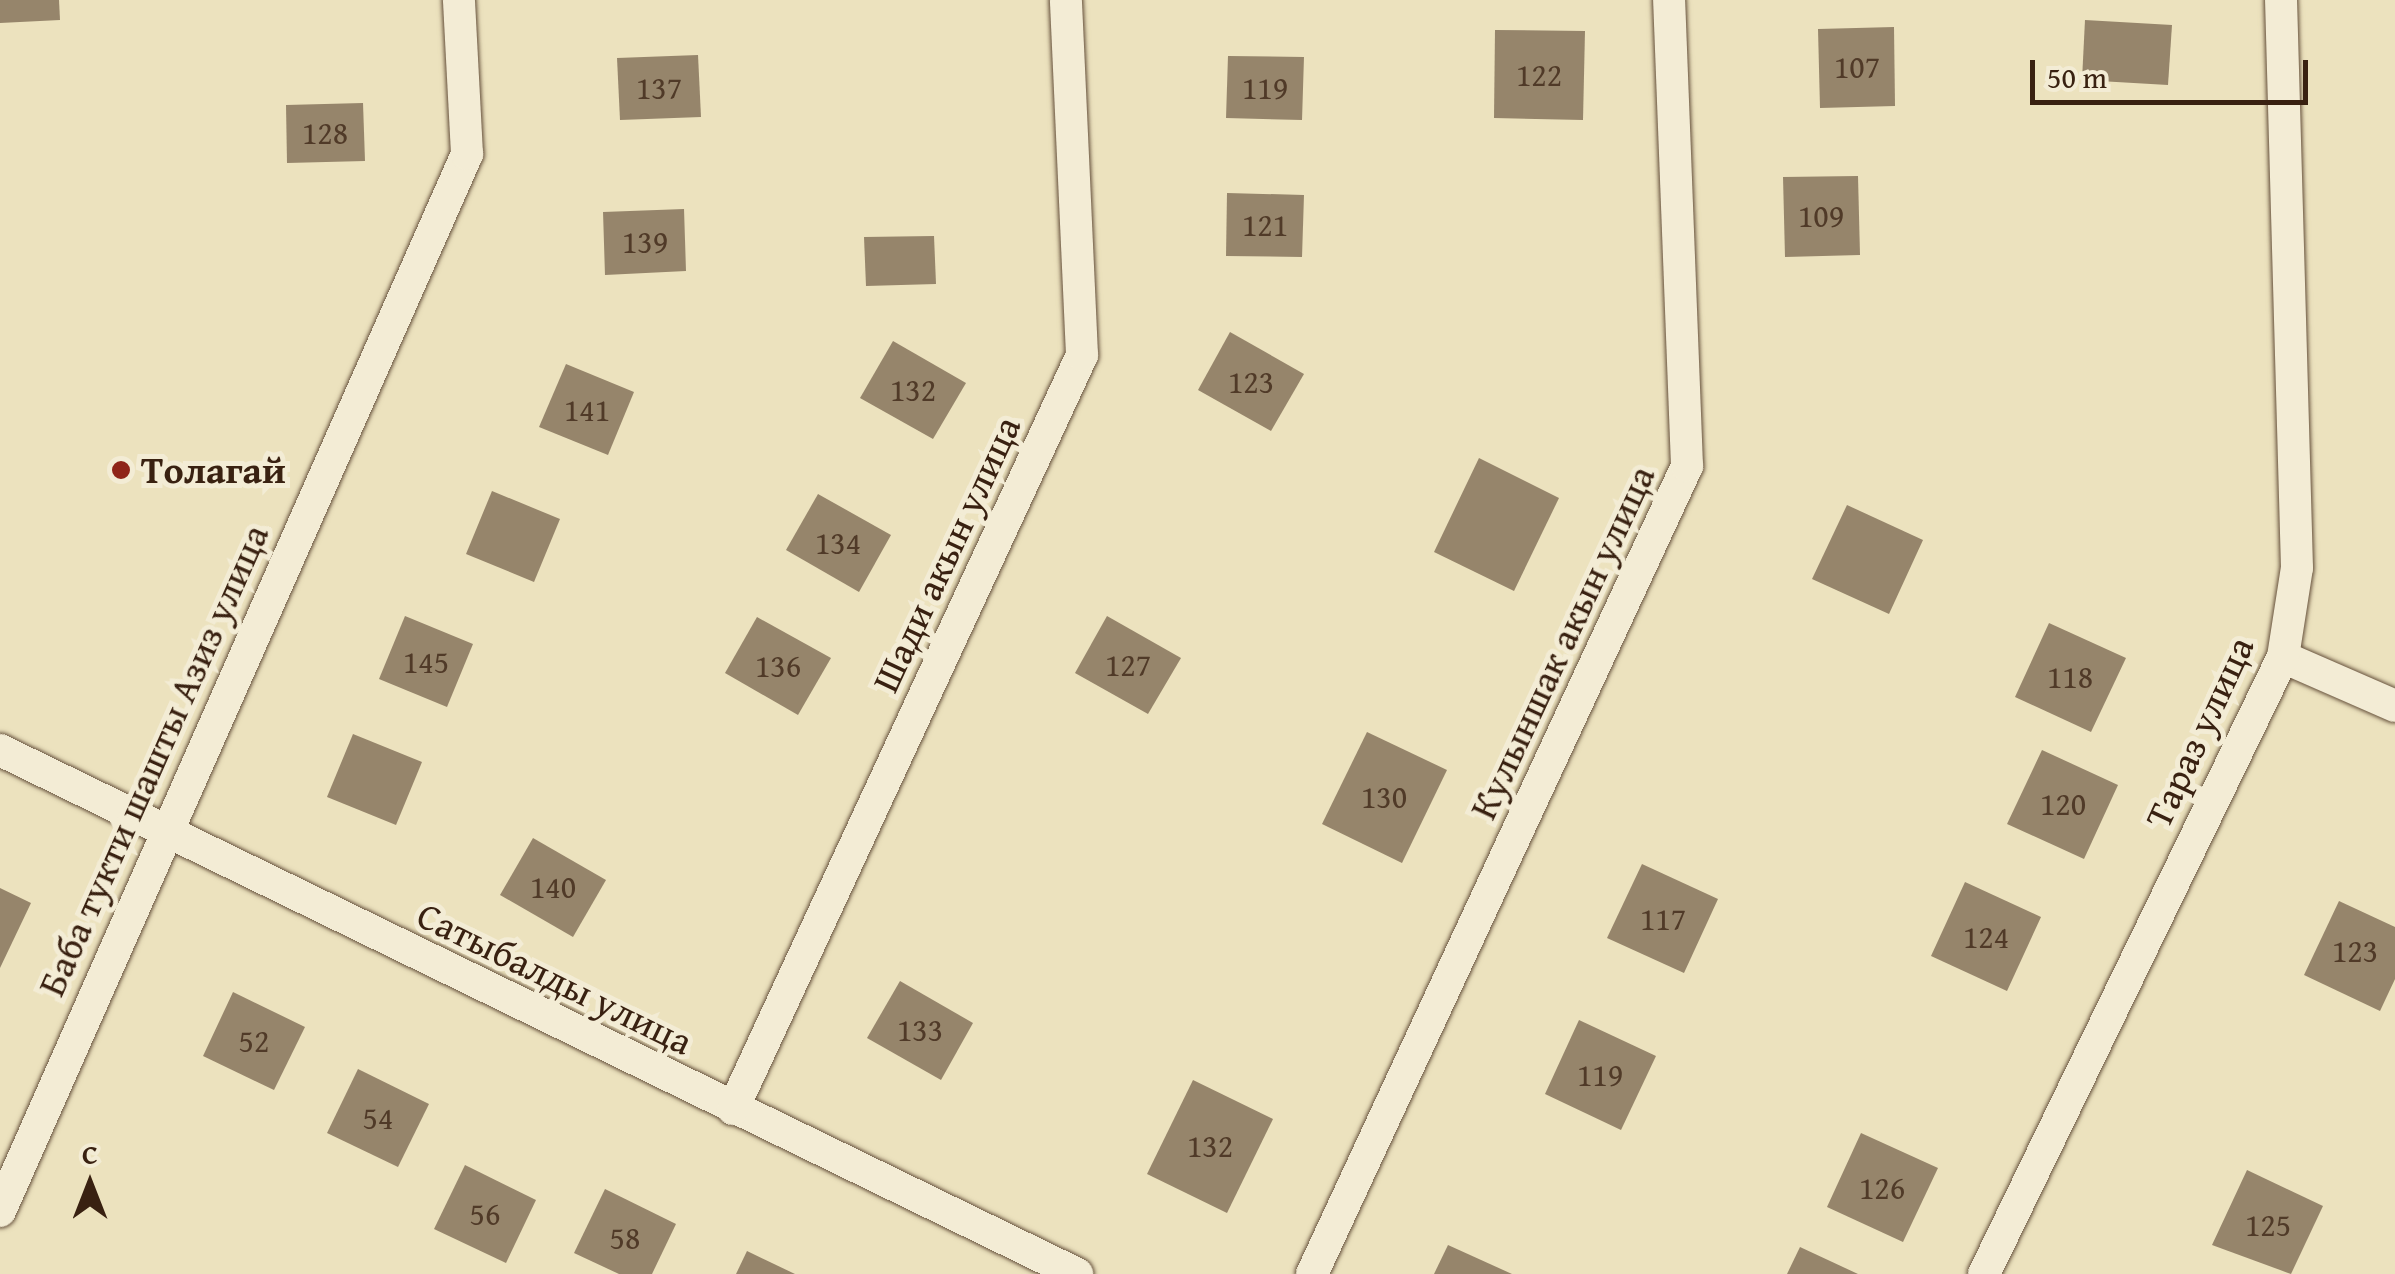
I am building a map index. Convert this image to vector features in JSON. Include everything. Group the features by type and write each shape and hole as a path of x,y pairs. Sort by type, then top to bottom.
{"street":[{"name":"Баба тукти шашты Азиз улица","path":"0,1211 163,830 467,154 459,0"},
{"name":"Шади акын улица","path":"733,1109 1082,355 1066,0"},
{"name":"Кулыншак акын улица","path":"1312,1274 1688,466 1669,0"},
{"name":"Тараз улица","path":"1984,1274 2283,656 2297,568 2281,0"},
{"path":"2283,656 2395,706"},
{"name":"Сатыбалды улица","path":"0,750 1077,1274"}],"building":[{"path":"0,0 59,0 60,20 0,23"},
{"path":"2085,20 2172,25 2168,85 2082,80"},
{"path":"1894,27 1895,106 1820,108 1818,29"},
{"path":"1495,30 1585,31 1583,120 1494,118"},
{"path":"698,55 701,117 620,120 617,58"},
{"path":"1228,56 1304,57 1302,120 1226,118"},
{"path":"363,103 365,161 287,163 286,105"},
{"path":"1858,176 1860,255 1785,257 1783,177"},
{"path":"1227,193 1304,195 1302,257 1226,256"},
{"path":"684,209 686,271 605,275 603,212"},
{"path":"934,236 936,284 866,286 864,237"},
{"path":"1230,332 1304,374 1271,431 1198,390"},
{"path":"893,341 966,383 933,439 860,398"},
{"path":"566,364 634,392 608,455 539,427"},
{"path":"1479,458 1559,498 1514,591 1434,552"},
{"path":"492,491 560,519 534,582 466,554"},
{"path":"818,494 891,535 859,592 786,550"},
{"path":"1847,505 1923,540 1889,614 1812,579"},
{"path":"405,616 473,644 447,707 379,679"},
{"path":"1107,616 1181,658 1148,714 1075,673"},
{"path":"757,617 831,658 798,715 725,673"},
{"path":"2049,623 2126,658 2091,732 2015,697"},
{"path":"1367,732 1447,770 1402,863 1322,824"},
{"path":"353,734 422,762 396,825 327,797"},
{"path":"2042,750 2118,785 2084,859 2007,824"},
{"path":"533,838 606,880 573,937 500,895"},
{"path":"1642,864 1718,899 1684,973 1607,938"},
{"path":"1965,882 2041,917 2007,991 1931,956"},
{"path":"0,888 31,903 0,968"},
{"path":"2339,901 2395,927 2395,979 2380,1011 2304,975"},
{"path":"900,981 973,1023 941,1080 867,1038"},
{"path":"233,992 305,1027 274,1090 203,1056"},
{"path":"1579,1020 1656,1056 1621,1130 1545,1094"},
{"path":"358,1069 429,1104 398,1167 327,1133"},
{"path":"1193,1080 1273,1119 1227,1213 1147,1174"},
{"path":"1861,1133 1938,1168 1903,1242 1827,1207"},
{"path":"465,1165 536,1200 506,1263 434,1229"},
{"path":"2247,1170 2323,1206 2291,1274 2212,1245"},
{"path":"605,1189 676,1224 652,1274 619,1274 574,1253"},
{"path":"1448,1245 1512,1274 1434,1274"},
{"path":"1800,1247 1858,1274 1787,1274"},
{"path":"747,1251 795,1274 736,1274"}],"place":[{"name":"Толагай","path":"121,470"}]}
